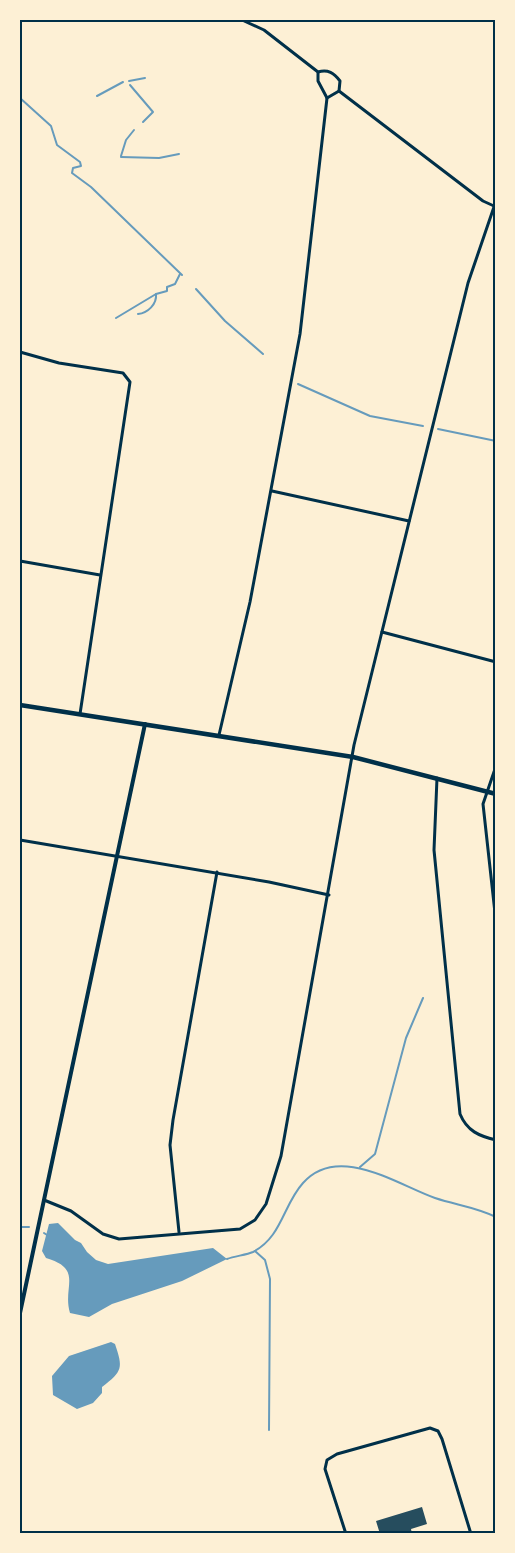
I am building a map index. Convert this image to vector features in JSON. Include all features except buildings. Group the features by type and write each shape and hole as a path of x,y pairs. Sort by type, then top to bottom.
{"main road":[{"path":"20,705 353,757 495,794"}],"street":[{"path":"242,20 264,30 318,72 327,71 334,74 340,81 339,90 327,98"},
{"path":"219,735 250,602 300,334 327,98 318,81 318,72"},
{"path":"339,90 483,201 494,206"},
{"path":"44,1200 71,1211 111,1238 240,1229 255,1220 266,1204 281,1156 353,757 468,283 495,201"},
{"path":"20,352 66,364 123,373 130,382 80,714"},
{"path":"272,491 409,521"},
{"path":"20,561 100,575"},
{"path":"382,632 495,662"},
{"path":"20,1313 145,724"},
{"path":"495,766 483,804 495,922"},
{"path":"437,778 434,850 457,1096 460,1114 467,1128 478,1135 495,1140"},
{"path":"20,840 217,872 329,895"},
{"path":"179,1232 170,1146 217,872"},
{"path":"346,1533 325,1469 327,1460 337,1454 430,1428 435,1428 442,1439 471,1533"}],"water":[{"path":"58,1223 96,1260 108,1264 213,1248 227,1259 182,1281 112,1304 89,1317 70,1313 68,1273 58,1262 46,1258 42,1251 49,1224"},
{"path":"111,1342 115,1344 118,1352 119,1368 114,1377 102,1387 102,1393 93,1403 77,1409 53,1395 52,1376 69,1356"}],"waterway":[{"path":"129,81 145,78"},
{"path":"97,96 123,82"},
{"path":"130,85 153,112 143,122"},
{"path":"20,98 51,126 57,145 80,162 81,166 73,168 72,173 91,187 182,275"},
{"path":"121,156 126,140 134,130"},
{"path":"121,157 159,158 179,154"},
{"path":"116,318 156,294 167,291 167,287 175,284 180,274"},
{"path":"196,289 225,321 263,354"},
{"path":"138,314 151,307 156,294"},
{"path":"298,384 370,416 423,426"},
{"path":"438,429 496,441"},
{"path":"360,1167 375,1154 406,1038 423,998"},
{"path":"227,1259 253,1252 263,1246 276,1229 303,1183 317,1172 333,1167 350,1167 368,1171 435,1198 496,1217"},
{"path":"20,1227 29,1227"},
{"path":"255,1251 265,1260 270,1279 269,1430"}]}
